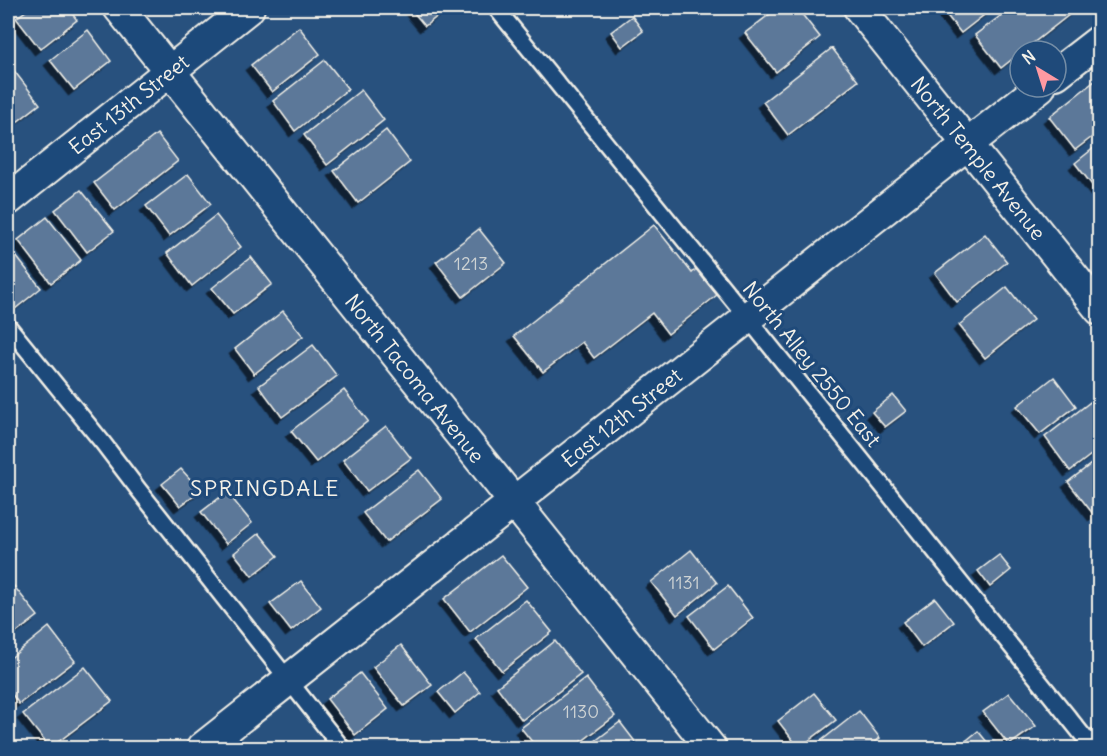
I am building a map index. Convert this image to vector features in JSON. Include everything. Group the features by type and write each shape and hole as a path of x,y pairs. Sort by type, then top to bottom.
{"street":[{"name":"North Tacoma Avenue","path":"119,8 711,748"},
{"name":"East 13th Street","path":"8,200 249,8"},
{"name":"North Temple Avenue","path":"859,8 1100,310"},
{"path":"1068,65 1100,40"},
{"name":"East 12th Street","path":"202,748 1025,99"},
{"path":"1093,748 1100,744"}],"lane":[{"name":"North Alley 2550 East","path":"496,8 1093,748"},
{"path":"8,326 103,443 342,748"}],"building":[{"path":"30,8 68,8 77,20 40,49 16,18"},
{"path":"410,8 448,8 425,26"},
{"path":"778,8 797,8 820,37 776,72 745,33"},
{"path":"941,8 993,8 961,33"},
{"path":"1011,8 1071,8 1074,11 1038,39 1008,39 1008,62 1001,68 975,35"},
{"path":"632,16 643,31 622,47 611,32"},
{"path":"299,27 320,54 272,92 251,65"},
{"path":"88,30 111,61 74,90 50,60"},
{"path":"832,48 858,81 788,135 763,102"},
{"path":"325,60 348,89 295,131 273,101"},
{"path":"8,63 40,104 13,125 8,119"},
{"path":"1096,80 1100,85 1100,131 1075,150 1049,117"},
{"path":"361,90 384,120 327,165 304,135"},
{"path":"386,130 410,162 358,203 334,171"},
{"path":"157,134 178,161 115,210 94,183"},
{"path":"1100,143 1100,187 1096,190 1075,163"},
{"path":"188,174 211,204 169,236 146,206"},
{"path":"81,190 114,231 87,252 55,210"},
{"path":"216,215 241,247 192,286 167,253"},
{"path":"47,217 81,260 51,283 18,240"},
{"path":"654,225 692,273 696,269 717,295 668,334 652,313 594,358 582,342 543,372 514,336"},
{"path":"479,229 506,263 463,297 436,262"},
{"path":"985,234 1007,262 957,302 935,273"},
{"path":"16,256 41,288 15,309 8,299 8,263"},
{"path":"251,257 272,284 233,314 212,288"},
{"path":"1007,287 1033,320 985,358 959,325"},
{"path":"283,311 303,336 254,374 235,349"},
{"path":"313,345 337,376 282,417 259,386"},
{"path":"1054,377 1076,406 1040,434 1017,406"},
{"path":"344,390 368,421 316,462 291,431"},
{"path":"893,395 906,411 885,427 872,412"},
{"path":"1098,396 1100,398 1100,448 1070,471 1045,437"},
{"path":"386,426 411,458 367,491 343,460"},
{"path":"1100,457 1100,511 1094,515 1068,482"},
{"path":"181,469 201,491 180,506 162,484"},
{"path":"419,470 442,499 386,542 363,513"},
{"path":"227,492 252,523 226,544 201,512"},
{"path":"259,533 278,556 252,576 234,553"},
{"path":"691,550 717,583 677,615 651,582"},
{"path":"501,555 527,587 470,632 444,599"},
{"path":"999,555 1011,570 990,587 978,571"},
{"path":"301,581 321,607 291,631 270,604"},
{"path":"13,585 38,616 8,639 8,590"},
{"path":"728,586 753,618 714,649 689,616"},
{"path":"935,598 954,622 922,647 903,622"},
{"path":"526,600 552,632 502,671 476,639"},
{"path":"49,627 75,661 19,704 8,689 8,660"},
{"path":"555,641 581,674 522,720 497,687"},
{"path":"401,645 432,685 404,706 373,667"},
{"path":"85,667 112,701 50,748 23,714"},
{"path":"463,672 480,692 455,713 438,692"},
{"path":"360,673 388,709 355,735 327,699"},
{"path":"586,678 615,716 573,748 537,748 521,728"},
{"path":"814,693 836,720 799,748 778,721"},
{"path":"1009,693 1036,726 1009,745 983,712"},
{"path":"859,711 880,738 867,748 812,748"},
{"path":"620,722 640,748 586,748"},
{"path":"978,731 992,748 957,748"}],"district":[{"name":"SPRINGDALE","path":"265,488"}]}
